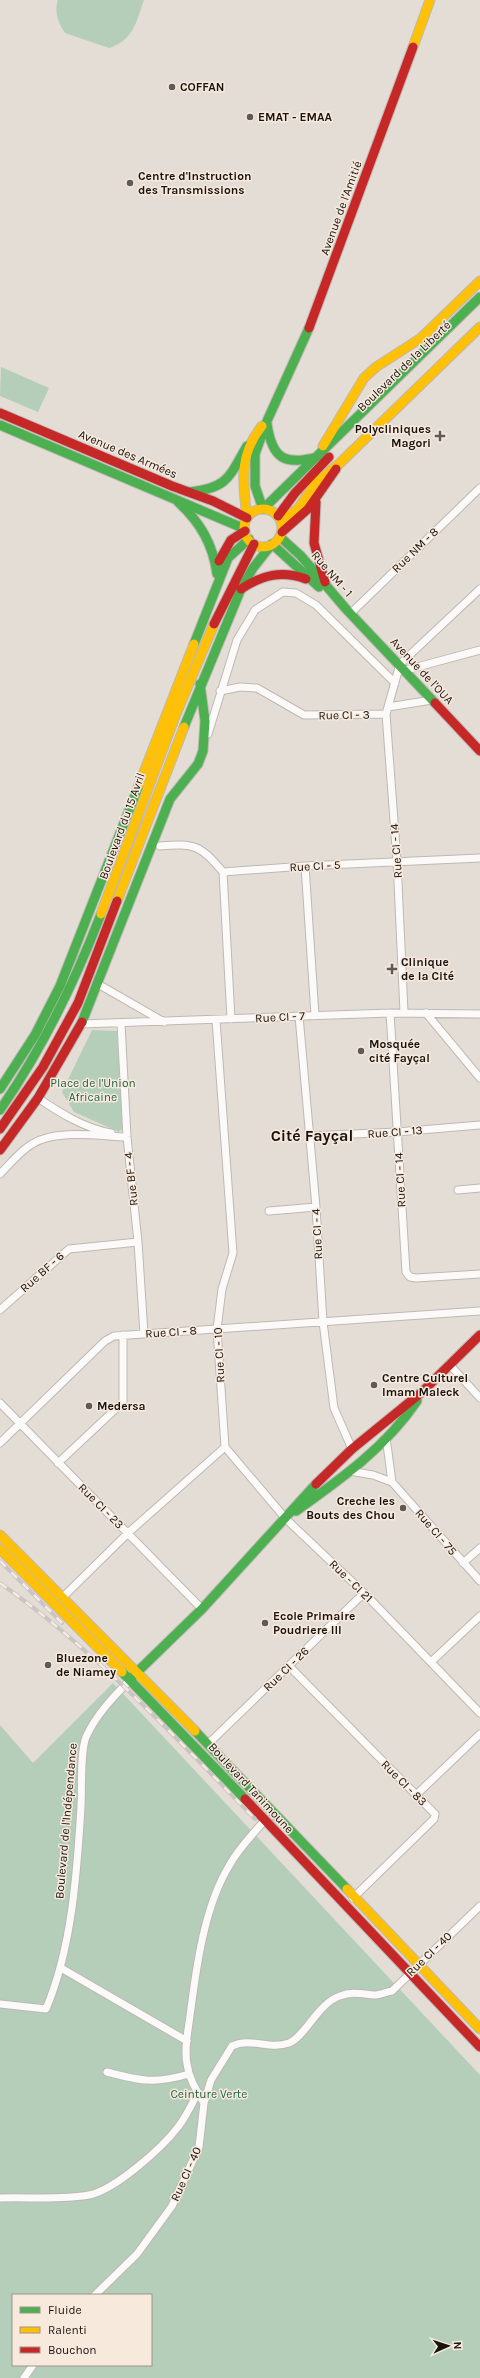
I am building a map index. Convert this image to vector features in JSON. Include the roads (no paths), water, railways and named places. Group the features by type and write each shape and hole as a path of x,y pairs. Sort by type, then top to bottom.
{"main road":[{"name":"Avenue de l'Amitié","path":"263,509 255,486 255,454 267,421 301,349 319,304 430,0"},
{"name":"Boulevard de la Liberté","path":"279,518 364,378 381,362 411,346 424,336 480,281"},
{"name":"Boulevard de la Liberté","path":"263,509 480,297"},
{"name":"Boulevard de la Liberté","path":"295,493 365,420 480,309"},
{"name":"Boulevard de la Liberté","path":"279,518 298,509 316,483 339,464 479,330"},
{"name":"Avenue des Armées","path":"0,413 188,492 213,501 247,518"},
{"name":"Avenue de l'Amitié","path":"188,492 215,488 226,480 247,446 267,421"},
{"path":"267,421 271,445 278,456 296,463 317,457"},
{"name":"Avenue des Armées","path":"0,425 238,526 249,538"},
{"path":"247,446 243,477 247,518 249,538 263,546 272,544 281,534 279,518 271,510 256,510 247,518"},
{"name":"Boulevard de la Liberté","path":"281,534 316,500 339,464"},
{"path":"316,500 312,540 315,556 326,585"},
{"path":"177,501 194,516 207,535 215,556 217,574"},
{"name":"Rue NM - 1","path":"281,534 348,611"},
{"name":"Boulevard du 15 Avril","path":"212,596 219,560 226,546 235,537 249,538"},
{"name":"Boulevard du 15 Avril","path":"0,1089 3,1078 35,1035 63,979 228,558 249,538"},
{"name":"Boulevard du 15 Avril","path":"0,1110 15,1090 61,1012 249,538"},
{"name":"Rue NM - 1","path":"272,544 316,585 348,611"},
{"name":"Boulevard du 15 Avril","path":"0,1129 43,1067 78,1003 200,684 240,589 253,568 272,544"},
{"path":"240,589 258,578 277,573 296,574 316,585"},
{"name":"Avenue de l'OUA","path":"348,611 403,667 480,751"},
{"path":"0,1150 38,1098 81,1024 170,799 192,774 203,751 205,721 200,684"},
{"name":"Boulevard de l'Indépendance","path":"130,1680 202,1609 286,1519 306,1494 352,1449 422,1392 480,1335"},
{"name":"Boulevard de l'Indépendance","path":"286,1519 349,1471 386,1437 407,1416 422,1392"},
{"name":"Boulevard Tanimoune","path":"0,1536 208,1744 417,1966 480,2029"},
{"name":"Boulevard Tanimoune","path":"0,1549 130,1680 265,1820 480,2048"}],"street":[{"name":"Rue NM - 8","path":"348,611 480,488"},
{"path":"387,710 395,683 403,667 480,589"},
{"path":"203,751 220,691 237,640 255,610 275,595 290,591 316,605 395,683"},
{"path":"403,667 480,650"},
{"name":"Rue CI - 3","path":"220,691 240,687 257,688 304,715 387,710 433,700"},
{"name":"Rue CI - 14","path":"387,710 397,861 404,1012"},
{"path":"160,846 186,844 199,849 208,854 223,872 232,1019"},
{"name":"Rue CI - 5","path":"223,872 305,866 480,858"},
{"path":"305,866 315,1015"},
{"path":"98,984 165,1022"},
{"name":"Rue CI - 14","path":"390,1012 406,1272 410,1277 416,1278 480,1274"},
{"name":"Rue CI - 7","path":"81,1024 121,1024 390,1012 480,1014"},
{"path":"426,1013 480,1078"},
{"name":"Rue CI - 4","path":"299,1016 316,1207 322,1322 334,1408 352,1449"},
{"name":"Rue CI - 10","path":"216,1020 233,1253 222,1289 217,1329 225,1447"},
{"name":"Rue BF - 4","path":"121,1024 127,1137 138,1242 144,1334"},
{"path":"38,1098 61,1114 97,1130 127,1137"},
{"name":"Rue CI - 13","path":"310,1136 397,1132 480,1125"},
{"path":"0,1174 30,1144 41,1139 55,1135 127,1137"},
{"path":"458,1190 480,1188"},
{"path":"269,1211 316,1207"},
{"name":"Rue BF - 6","path":"0,1310 69,1249 138,1242"},
{"name":"Rue CI - 8","path":"0,1443 105,1341 123,1335 480,1311"},
{"path":"58,1464 123,1402 123,1335"},
{"path":"449,1364 480,1398"},
{"name":"Rue CI - 23","path":"0,1403 58,1464 202,1609"},
{"path":"386,1437 392,1482"},
{"path":"62,1598 128,1533 225,1447"},
{"name":"Rue - CI 21","path":"225,1447 286,1519 364,1593 432,1661 480,1713"},
{"name":"Rue CI - 75","path":"349,1471 373,1475 392,1482 480,1581"},
{"path":"463,1563 480,1548"},
{"name":"Rue CI - 26","path":"208,1744 290,1667 364,1593"},
{"path":"432,1661 480,1616"},
{"name":"Rue CI - 83","path":"290,1667 435,1814 434,1819 353,1898"},
{"name":"Boulevard de l'Indépendance","path":"0,2004 46,2009 61,1968 73,1891 86,1739 107,1704 130,1680"},
{"path":"416,1795 480,1734"},
{"path":"204,2103 189,2074 186,2064 187,2041 200,1952 217,1892 228,1866 248,1839 265,1820"},
{"name":"Rue CI - 40","path":"95,2294 137,2254 172,2206 199,2148 204,2103 211,2080 232,2046 248,2042 267,2045 290,2043 298,2038 312,2018 339,1996 354,1993 375,1995 392,1991 480,1906"},
{"path":"61,1968 187,2041"},
{"path":"107,2072 139,2079 160,2081 189,2074"},
{"path":"0,2198 87,2195 101,2190 136,2168 178,2127 198,2092"},
{"path":"24,2378 32,2366"}],"railway":[{"path":"0,1561 62,1623"},
{"path":"0,1583 69,1636 101,1665 133,1695 255,1819"}],"place":[{"name":"COFFAN","path":"172,87"},
{"name":"EMAT - EMAA","path":"250,117"},
{"name":"Centre d'Instruction des Transmissions","path":"130,183"},
{"name":"Polycliniques Magori","path":"440,436"},
{"name":"Clinique de la Cité","path":"392,969"},
{"name":"Mosquée cité Fayçal","path":"361,1051"},
{"name":"Centre Culturel Imam Maleck","path":"374,1385"},
{"name":"Medersa","path":"89,1406"},
{"name":"Creche les Bouts des Chou","path":"403,1508"},
{"name":"Ecole Primaire Poudriere III","path":"265,1623"},
{"name":"Bluezone de Niamey","path":"48,1665"}],"district":[{"name":"Cité Fayçal","path":"312,1135"}],"park label":[{"name":"Place de l'Union Africaine","path":"93,1090"},
{"name":"Ceinture Verte","path":"209,2094"}]}
